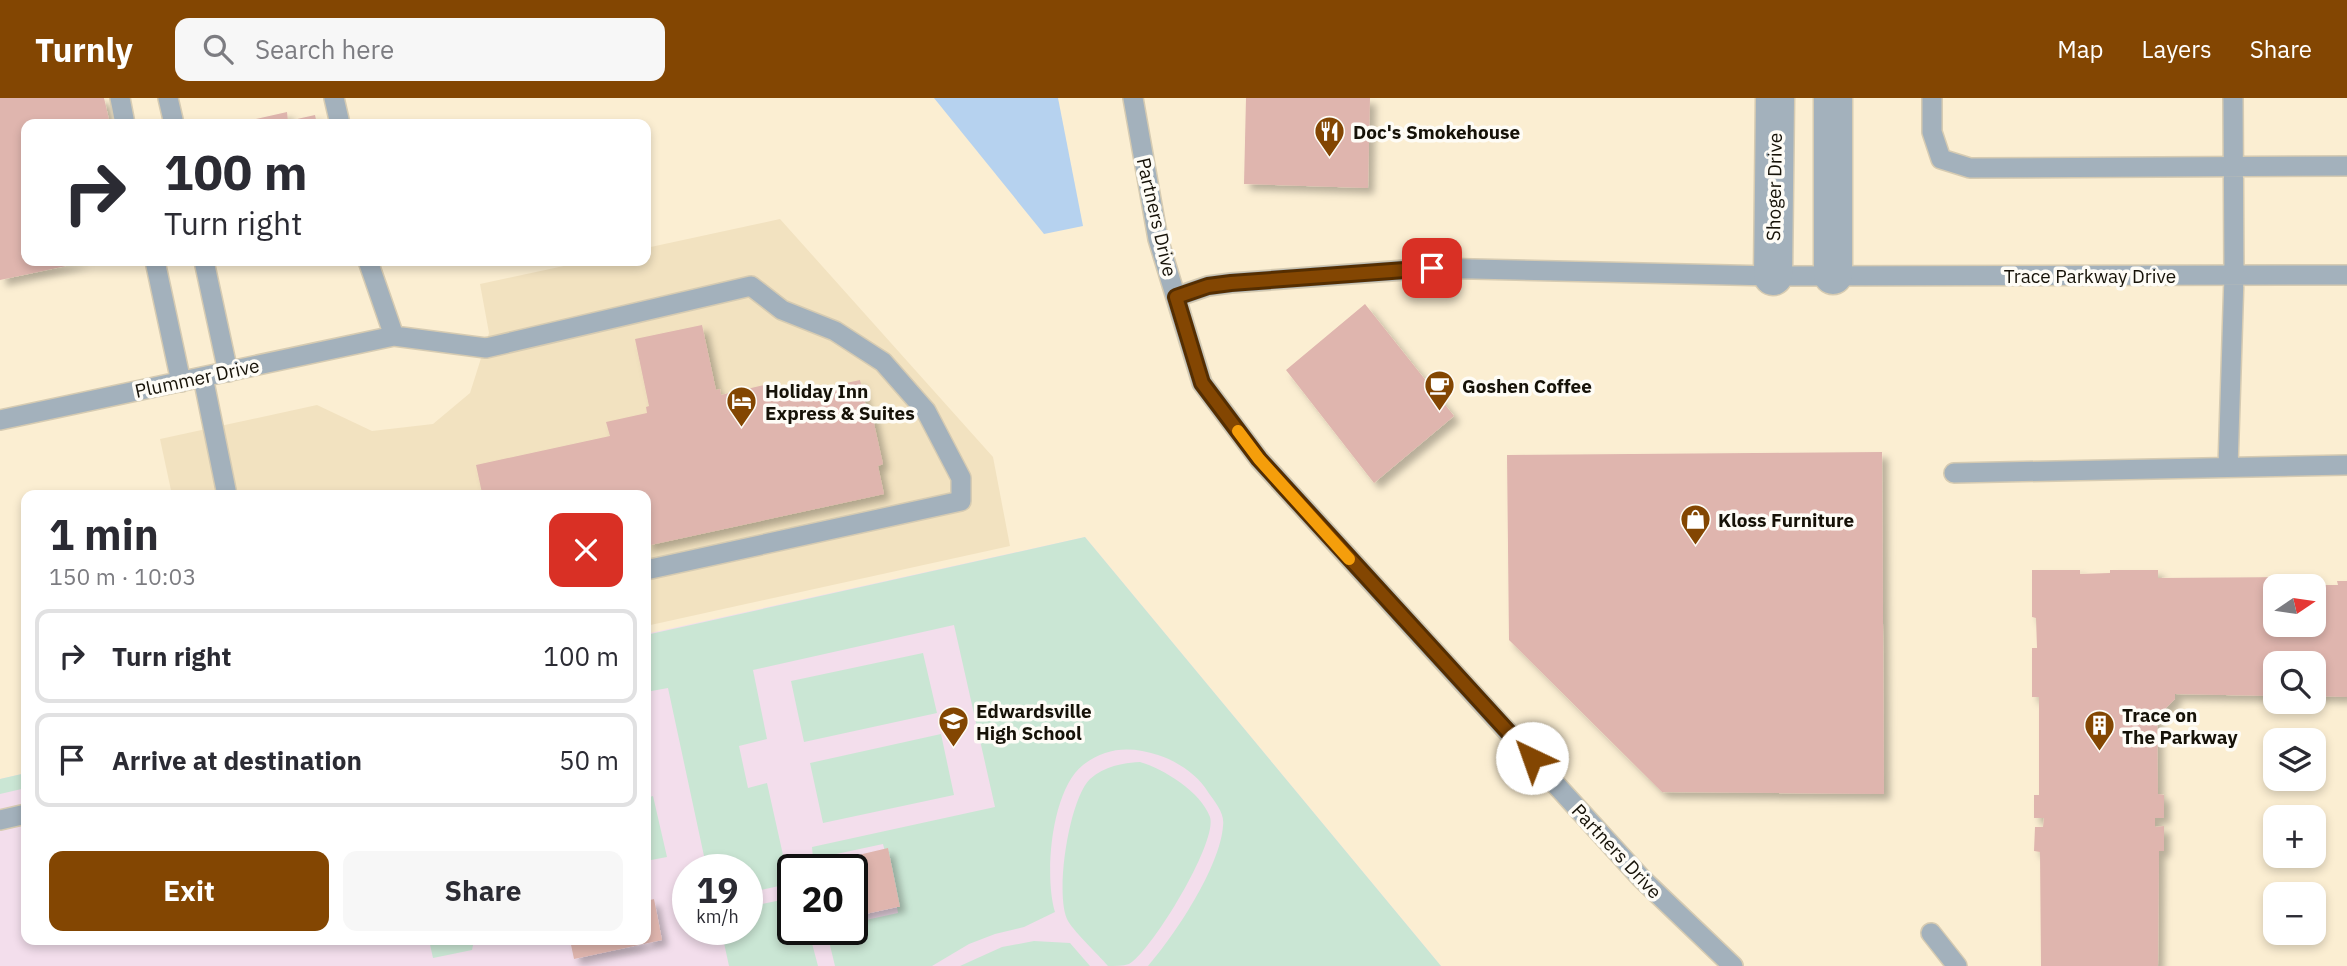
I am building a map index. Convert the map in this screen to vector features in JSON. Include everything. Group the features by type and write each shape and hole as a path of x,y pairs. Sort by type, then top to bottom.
{"street":[{"name":"Shoger Drive","path":"1773,276 1775,98"},
{"path":"1833,98 1833,275"}],"lane":[{"path":"120,98 124,119"},
{"path":"169,98 173,119"},
{"path":"334,98 339,119"},
{"name":"Partners Drive","path":"1133,98 1158,239 1202,383 1259,459 1641,878 1733,966"},
{"path":"1932,98 1932,132 1941,159 1970,168 2347,166"},
{"path":"2228,467 2234,276 2233,98"},
{"path":"156,266 181,382"},
{"path":"205,266 228,372"},
{"path":"370,266 394,336"},
{"name":"Trace Parkway Drive","path":"1176,297 1208,286 1231,283 1432,268 1773,276 2347,275"},
{"name":"Plummer Drive","path":"0,420 394,336 486,348 751,286 782,310 835,331 883,362 926,411 961,478 961,501 651,569"},
{"path":"203,377 226,490"},
{"path":"1954,473 2347,465"},
{"path":"0,820 21,815"},
{"path":"1931,933 1957,966"}],"shaded area":[{"path":"780,219 993,457 1010,546 651,625 651,490 171,490 160,439 317,405 372,431 433,424 470,393 489,333 480,284 564,266 651,266 651,247"},
{"name":"Edwardsville High School","path":"1085,537 1441,966 0,966 0,779 21,774 21,945 651,945 651,633"}],"green space":[{"path":"1085,537 1441,966 1148,966 1195,900 1214,861 1223,821 1219,808 1204,786 1186,769 1158,755 1128,749 1101,755 1083,765 1072,777 1064,793 1057,813 1051,856 1050,877 1055,912 1024,927 969,944 932,966 835,966 830,945 868,945 868,920 898,913 899,907 883,844 836,854 813,854 812,847 995,807 954,625 753,670 767,739 739,746 748,788 767,783 783,854 777,854 777,886 763,890 763,854 704,854 668,688 651,691 651,634"},
{"path":"923,653 937,713 804,742 791,681"},
{"path":"941,734 954,795 823,823 810,763"},
{"path":"1140,762 1160,770 1190,790 1210,817 1210,830 1194,871 1152,939 1129,964 1108,966 1068,921 1063,891 1066,848 1076,806 1090,779 1114,766"},
{"path":"21,774 21,789 0,794 0,779"},
{"path":"651,797 667,857 651,860"},
{"path":"777,901 777,945 812,945 818,966 729,966 724,945 763,945 763,904"},
{"path":"1034,941 1070,943 1090,966 960,966 1002,947"},
{"path":"430,945 473,945 472,950 433,958"}],"water":[{"path":"934,98 1058,98 1083,226 1044,234"}],"building":[{"path":"0,98 104,98 109,119 21,119 21,266 66,266 0,280"},
{"path":"1246,98 1370,98 1368,188 1244,184"},
{"path":"287,112 288,119 256,119"},
{"path":"315,115 316,119 297,119"},
{"path":"1365,304 1454,416 1374,483 1286,370"},
{"name":"Holiday Inn Express & Suites","path":"702,325 716,390 720,389 721,395 764,385 768,400 860,380 867,411 871,410 883,464 878,466 884,494 651,545 651,490 481,490 476,465 610,436 606,422 647,413 646,407 649,406 635,339"},
{"name":"Kloss Furniture","path":"1882,452 1884,794 1662,792 1509,640 1507,455"},
{"name":"Trace on The Parkway","path":"2032,570 2080,570 2080,574 2110,573 2110,570 2158,570 2158,578 2263,577 2263,637 2326,637 2326,585 2338,585 2337,581 2347,581 2347,697 2326,696 2326,651 2263,651 2263,696 2175,694 2175,699 2162,712 2157,712 2158,794 2164,795 2164,818 2155,818 2155,827 2164,826 2164,851 2159,851 2158,966 2041,966 2040,852 2034,851 2035,827 2043,827 2044,818 2034,818 2034,795 2039,795 2039,697 2032,697 2032,648 2037,648 2036,618 2032,617"},
{"path":"888,848 900,907 868,913 868,854 863,854"},
{"path":"654,899 662,940 651,942 651,900"},
{"path":"571,945 639,945 574,959"}],"slow traffic":[{"path":"1238,431 1259,459 1349,559"}],"place":[{"name":"Doc's Smokehouse","path":"1330,159"},
{"name":"Goshen Coffee","path":"1439,413"},
{"name":"Holiday Inn Express & Suites","path":"742,429"},
{"name":"Kloss Furniture","path":"1695,547"},
{"name":"Edwardsville High School","path":"953,749"},
{"name":"Trace on The Parkway","path":"2099,753"}],"route":[{"path":"1432,268 1231,283 1208,286 1176,297 1202,383 1259,459 1532,758"}]}
